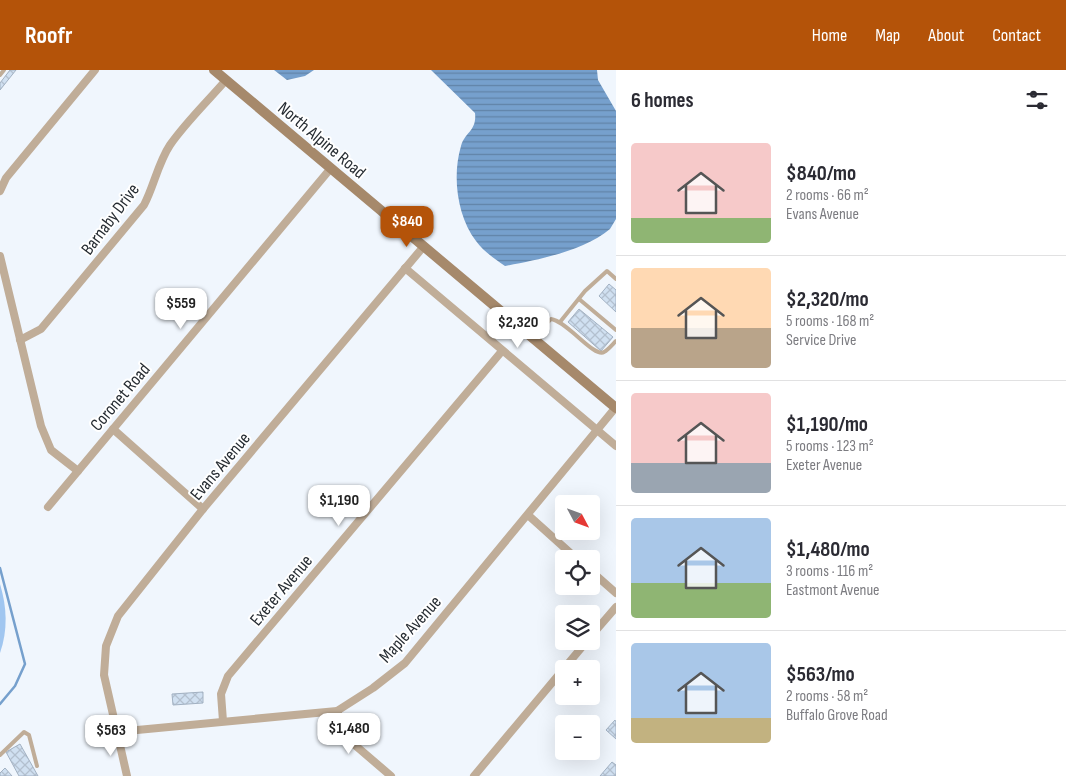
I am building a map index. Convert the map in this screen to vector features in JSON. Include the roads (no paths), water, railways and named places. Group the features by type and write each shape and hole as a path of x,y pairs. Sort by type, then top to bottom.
{"main road":[{"name":"North Alpine Road","path":"214,70 616,408"}],"street":[{"path":"0,191 6,178 95,70"},
{"name":"Barnaby Drive","path":"20,340 41,329 144,205 152,190 161,161 171,144 226,80"},
{"name":"Coronet Road","path":"48,507 330,168"},
{"name":"Evans Avenue","path":"127,776 104,675 106,646 118,616 203,509 424,246"},
{"path":"0,256 41,426 51,450 78,471"},
{"path":"405,268 616,446"},
{"name":"Exeter Avenue","path":"223,721 221,694 228,676 502,351"},
{"name":"Maple Avenue","path":"116,732 336,711 373,688 405,663 616,408"},
{"path":"113,429 203,509"},
{"path":"528,516 567,550"},
{"path":"600,579 616,593"},
{"path":"600,626 616,607"},
{"path":"474,776 579,650"},
{"path":"336,711 349,740 392,776"}],"lane":[{"path":"0,75 4,70"},
{"path":"560,322 607,270 616,279"},
{"path":"579,299 616,330"},
{"path":"532,337 551,319 560,322 592,350 599,353 603,353 616,341"},
{"path":"0,755 24,732 29,735 37,766"}],"waterway":[{"path":"0,568 25,664 15,686 0,704"}]}
